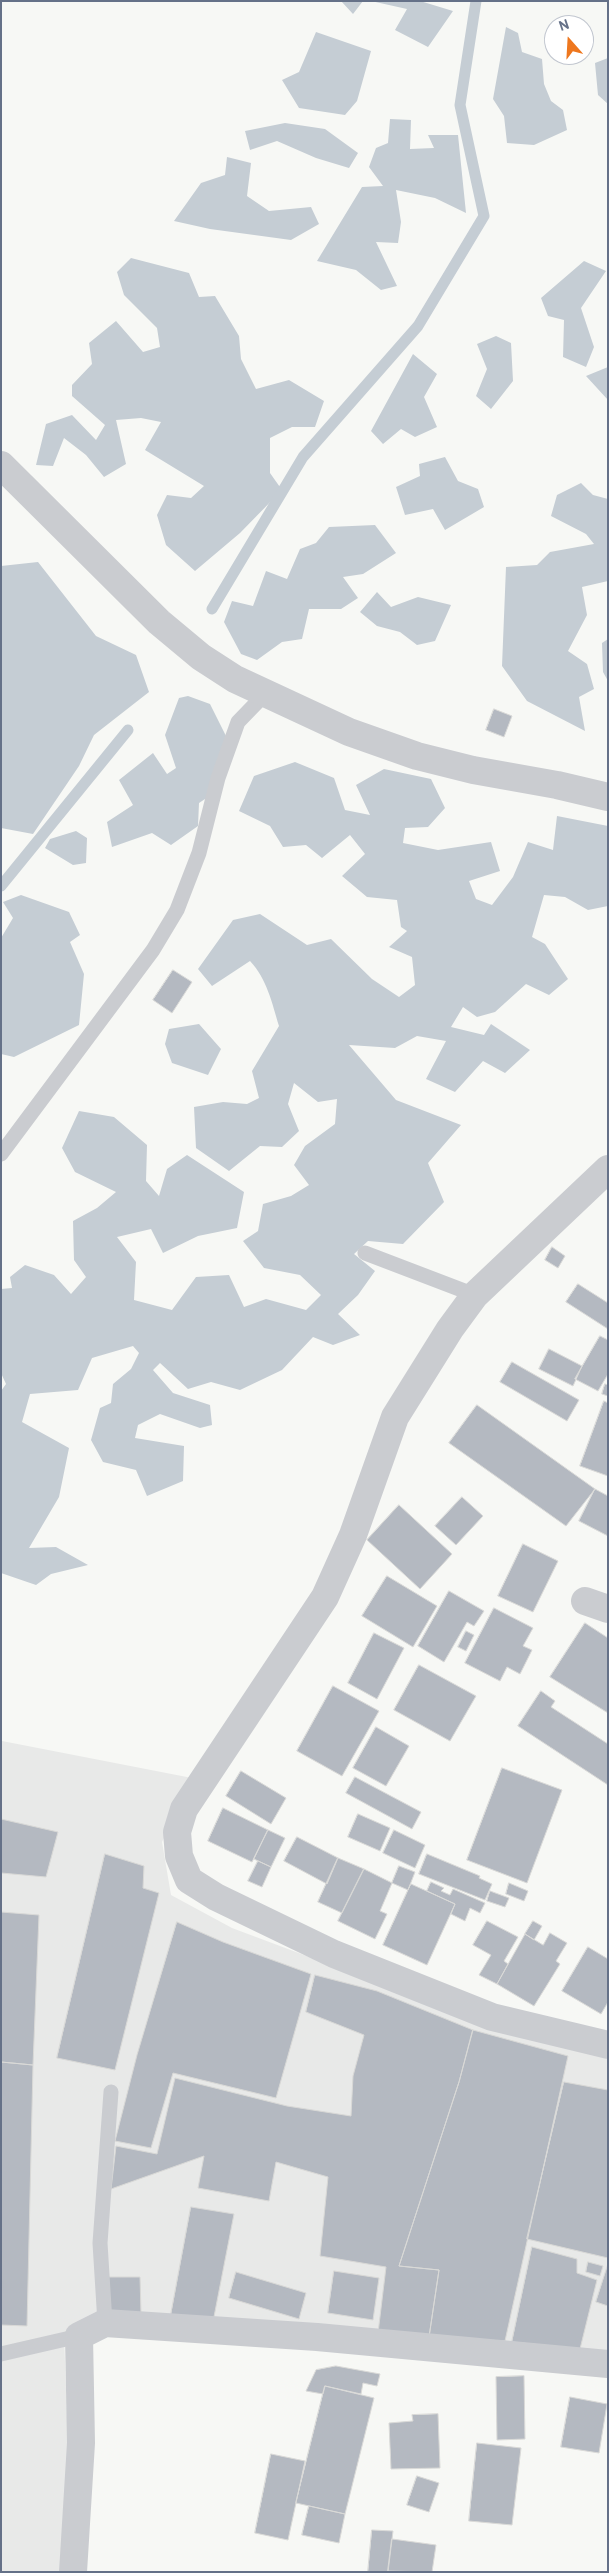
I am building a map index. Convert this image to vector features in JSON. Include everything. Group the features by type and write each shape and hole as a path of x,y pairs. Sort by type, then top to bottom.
{"street":[{"path":"1,465 159,622 201,658 235,679 267,692 349,732 418,756 473,770 557,785 608,797"},
{"path":"608,1169 475,1294 450,1328 395,1417 353,1535 325,1597 184,1808 178,1832 179,1856 189,1880 216,1897 334,1954 492,2017 608,2045"},
{"path":"73,2572 81,2443 79,2336 105,2323 317,2337 608,2364"}],"lane":[{"path":"1,1154 153,950 177,910 199,853 218,778 238,722 267,692"},
{"path":"365,1253 475,1294"},
{"path":"105,2323 100,2243 111,2092"},
{"path":"1,2354 79,2336"}],"shaded area":[{"path":"341,1 363,1 353,14"},
{"path":"371,1 420,1 453,11 428,47 395,30 407,9"},
{"path":"506,27 518,33 522,52 542,59 544,84 551,101 563,110 567,130 534,145 507,143 504,116 493,99"},
{"path":"316,32 371,51 357,101 345,115 299,108 282,80 299,72"},
{"path":"608,58 608,104 598,95 595,63"},
{"path":"390,119 411,120 410,149 434,148 428,135 458,135 466,213 435,198 396,190 401,222 398,243 376,242 397,286 381,290 356,270 317,261 362,187 383,186 369,167 376,148 388,143"},
{"path":"285,123 325,129 358,153 349,168 316,158 277,141 250,150 245,131"},
{"path":"227,157 251,163 247,196 269,211 311,207 319,224 291,240 210,229 174,221 201,183 225,175"},
{"path":"131,258 189,273 199,297 215,296 239,336 241,359 256,389 289,380 324,401 315,427 292,427 270,438 270,473 282,490 240,533 195,571 166,545 157,515 167,495 191,498 204,486 145,450 161,422 141,418 116,420 126,464 104,477 86,455 64,438 53,466 36,465 46,424 72,415 96,440 105,425 72,396 72,385 92,364 89,343 116,321 143,352 160,347 157,328 124,295 117,272"},
{"path":"584,261 606,271 581,308 594,347 586,367 563,357 564,320 548,316 541,298"},
{"path":"496,336 511,343 513,381 491,409 476,396 487,369 477,344"},
{"path":"413,354 437,374 424,397 437,427 415,437 401,429 383,444 371,431"},
{"path":"608,367 608,400 586,376"},
{"path":"445,457 458,481 478,489 484,507 445,530 433,509 405,515 396,487 420,476 419,464"},
{"path":"581,483 593,495 608,499 608,581 582,587 587,615 568,651 587,664 594,689 579,697 585,731 527,701 502,666 506,567 537,565 550,552 594,544 586,534 551,516 557,495"},
{"path":"375,525 396,553 363,574 343,577 358,598 341,609 309,609 302,639 282,642 257,660 241,654 224,622 232,601 253,606 266,571 287,579 300,549 316,543 329,527"},
{"path":"38,562 96,636 136,655 149,692 94,735 79,766 33,834 1,828 1,566"},
{"path":"377,592 391,607 418,597 451,605 435,641 417,645 400,632 377,626 360,612"},
{"path":"608,639 608,681 603,672 602,643"},
{"path":"188,696 210,704 226,736 208,797 199,803 198,826 171,845 152,833 112,847 107,822 133,805 119,780 153,753 167,774 176,768 165,735 179,698"},
{"path":"295,762 334,778 345,810 370,815 356,785 384,769 431,779 445,808 428,827 405,828 403,843 438,850 491,842 500,871 469,881 476,899 492,905 513,877 528,842 553,850 557,816 608,826 608,906 588,910 565,897 544,895 532,937 545,944 568,979 549,995 526,984 495,1012 477,1017 463,1007 451,1027 484,1035 491,1024 530,1050 505,1073 483,1061 455,1092 426,1079 446,1041 417,1036 395,1048 349,1045 396,1100 461,1125 428,1163 444,1202 403,1244 368,1241 354,1254 375,1271 358,1295 338,1314 360,1335 333,1345 313,1337 282,1370 240,1390 211,1382 188,1389 160,1363 153,1370 173,1393 210,1405 212,1425 200,1428 160,1414 138,1425 135,1438 184,1446 183,1481 147,1496 136,1470 103,1462 91,1440 100,1408 111,1403 113,1384 131,1369 139,1353 133,1346 92,1358 78,1390 30,1394 22,1422 69,1448 59,1497 29,1548 56,1547 88,1565 51,1574 36,1585 1,1573 1,1391 6,1384 1,1373 1,1289 12,1288 10,1277 25,1265 54,1275 71,1294 86,1277 74,1260 73,1221 97,1208 116,1192 75,1172 62,1148 79,1111 114,1117 147,1145 146,1181 159,1196 167,1169 187,1155 244,1192 237,1228 198,1236 163,1253 151,1229 117,1237 136,1262 134,1300 172,1310 196,1277 229,1275 244,1307 266,1299 306,1310 321,1295 300,1275 264,1268 243,1241 258,1231 263,1204 291,1196 309,1185 294,1165 305,1146 335,1124 337,1099 318,1102 294,1083 288,1104 299,1131 282,1147 260,1146 229,1171 196,1148 194,1107 223,1102 247,1104 259,1098 252,1071 279,1026 265,983 250,961 212,986 198,969 233,920 260,914 307,945 331,939 372,979 399,997 415,985 412,957 389,947 407,931 401,927 397,900 367,897 342,876 365,854 350,835 322,858 306,845 283,847 270,826 239,811 254,776"},
{"path":"76,831 87,838 86,863 73,865 45,848 50,839"},
{"path":"21,895 69,912 80,935 70,942 84,974 79,1025 14,1057 1,1054 1,938 13,918 3,902"},
{"path":"199,1024 221,1049 208,1075 172,1063 165,1044 169,1029"},
{"path":"2,1741 192,1778 162,1842 171,1895 232,1928 320,1961 608,2052 608,2355 64,2334 69,2474 65,2572 1,2572"}],"building":[{"path":"494,709 512,716 504,737 486,730"},
{"path":"173,970 192,982 172,1013 153,1000"},
{"path":"552,1247 565,1256 558,1268 545,1260"},
{"path":"578,1284 608,1303 608,1329 566,1302"},
{"path":"600,1336 608,1340 608,1374 598,1391 575,1379"},
{"path":"549,1349 582,1366 573,1386 539,1369"},
{"path":"512,1362 579,1400 567,1421 500,1382"},
{"path":"605,1384 608,1385 608,1396 602,1394"},
{"path":"604,1401 608,1403 608,1476 580,1466"},
{"path":"477,1405 595,1489 566,1526 449,1443"},
{"path":"595,1489 608,1496 608,1536 579,1521"},
{"path":"462,1497 483,1516 456,1545 435,1526"},
{"path":"399,1505 452,1554 420,1589 367,1540"},
{"path":"523,1544 558,1561 533,1612 498,1596"},
{"path":"387,1576 437,1606 413,1647 362,1616"},
{"path":"449,1591 484,1611 474,1626 467,1622 444,1662 418,1646"},
{"path":"494,1608 533,1628 523,1646 532,1650 520,1674 507,1667 500,1681 465,1663"},
{"path":"585,1623 608,1638 608,1713 550,1677"},
{"path":"466,1631 474,1635 466,1651 458,1647"},
{"path":"374,1633 404,1648 377,1699 348,1683"},
{"path":"419,1665 476,1696 450,1741 394,1710"},
{"path":"333,1686 379,1711 342,1776 297,1751"},
{"path":"541,1691 555,1701 551,1707 608,1744 608,1785 518,1726"},
{"path":"376,1727 409,1746 386,1786 353,1768"},
{"path":"502,1768 562,1790 527,1883 467,1860"},
{"path":"241,1771 286,1798 271,1824 226,1796"},
{"path":"355,1777 421,1812 412,1829 346,1793"},
{"path":"223,1808 268,1830 252,1862 208,1841"},
{"path":"358,1814 390,1828 380,1851 348,1837"},
{"path":"1,1819 58,1832 46,1877 1,1873"},
{"path":"268,1830 285,1838 271,1867 254,1859"},
{"path":"394,1830 425,1845 415,1868 383,1853"},
{"path":"297,1837 338,1858 327,1884 284,1861"},
{"path":"105,1854 144,1866 143,1888 159,1893 115,2070 57,2058"},
{"path":"427,1854 480,1876 479,1878 492,1884 485,1900 419,1874"},
{"path":"338,1858 364,1869 342,1913 318,1902"},
{"path":"258,1861 271,1867 262,1887 248,1881"},
{"path":"399,1866 415,1872 408,1890 392,1883"},
{"path":"364,1869 392,1883 380,1911 387,1914 375,1939 338,1921"},
{"path":"431,1882 444,1888 441,1891 450,1895 453,1889 485,1903 480,1913 470,1908 465,1921 451,1914 455,1904 427,1891"},
{"path":"509,1883 528,1891 524,1901 506,1894"},
{"path":"411,1884 455,1904 427,1965 383,1945"},
{"path":"490,1891 509,1898 505,1907 487,1901"},
{"path":"1,1912 39,1915 33,2065 1,2062"},
{"path":"487,1921 518,1937 504,1961 508,1964 497,1984 479,1975 491,1955 473,1945"},
{"path":"533,1921 542,1926 534,1940 525,1934"},
{"path":"177,1922 223,1942 311,1974 276,2098 173,2073 151,2148 115,2141 137,2055"},
{"path":"550,1933 567,1943 556,1961 560,1964 534,2006 497,1984 525,1934 543,1945"},
{"path":"588,1947 608,1959 608,2002 601,2014 562,1991"},
{"path":"315,1975 377,1991 473,2030 459,2082 399,2266 439,2270 429,2337 378,2333 386,2267 320,2256 328,2177 276,2162 269,2201 198,2188 204,2156 111,2189 116,2146 157,2154 175,2078 287,2106 351,2116 353,2076 364,2035 306,2012"},
{"path":"473,2030 568,2056 505,2341 429,2337 439,2270 399,2266 459,2082"},
{"path":"1,2062 33,2065 27,2326 1,2325"},
{"path":"564,2082 608,2090 608,2258 527,2239"},
{"path":"191,2207 234,2214 212,2327 170,2320"},
{"path":"532,2247 577,2259 577,2273 597,2280 580,2349 512,2342"},
{"path":"588,2262 603,2266 600,2276 586,2272"},
{"path":"608,2264 608,2306 596,2302"},
{"path":"334,2271 379,2278 373,2320 328,2313"},
{"path":"236,2272 306,2293 299,2319 229,2298"},
{"path":"108,2277 140,2277 141,2313 108,2314"},
{"path":"336,2366 380,2374 377,2386 363,2383 361,2394 325,2386 323,2394 306,2391 316,2370"},
{"path":"524,2376 525,2439 497,2440 496,2377"},
{"path":"325,2386 374,2398 345,2514 296,2503"},
{"path":"570,2397 607,2404 599,2453 561,2447"},
{"path":"438,2414 440,2468 391,2469 389,2423 413,2421 412,2415"},
{"path":"477,2443 521,2448 512,2525 469,2521"},
{"path":"271,2454 305,2461 288,2540 255,2533"},
{"path":"417,2476 439,2483 429,2512 407,2505"},
{"path":"309,2506 345,2514 339,2543 302,2535"},
{"path":"372,2530 393,2531 388,2572 368,2572"},
{"path":"392,2539 436,2545 432,2572 388,2571"}],"waterway":[{"path":"212,609 303,457 418,326 484,216 460,105 476,1"},
{"path":"1,886 128,730"}]}
